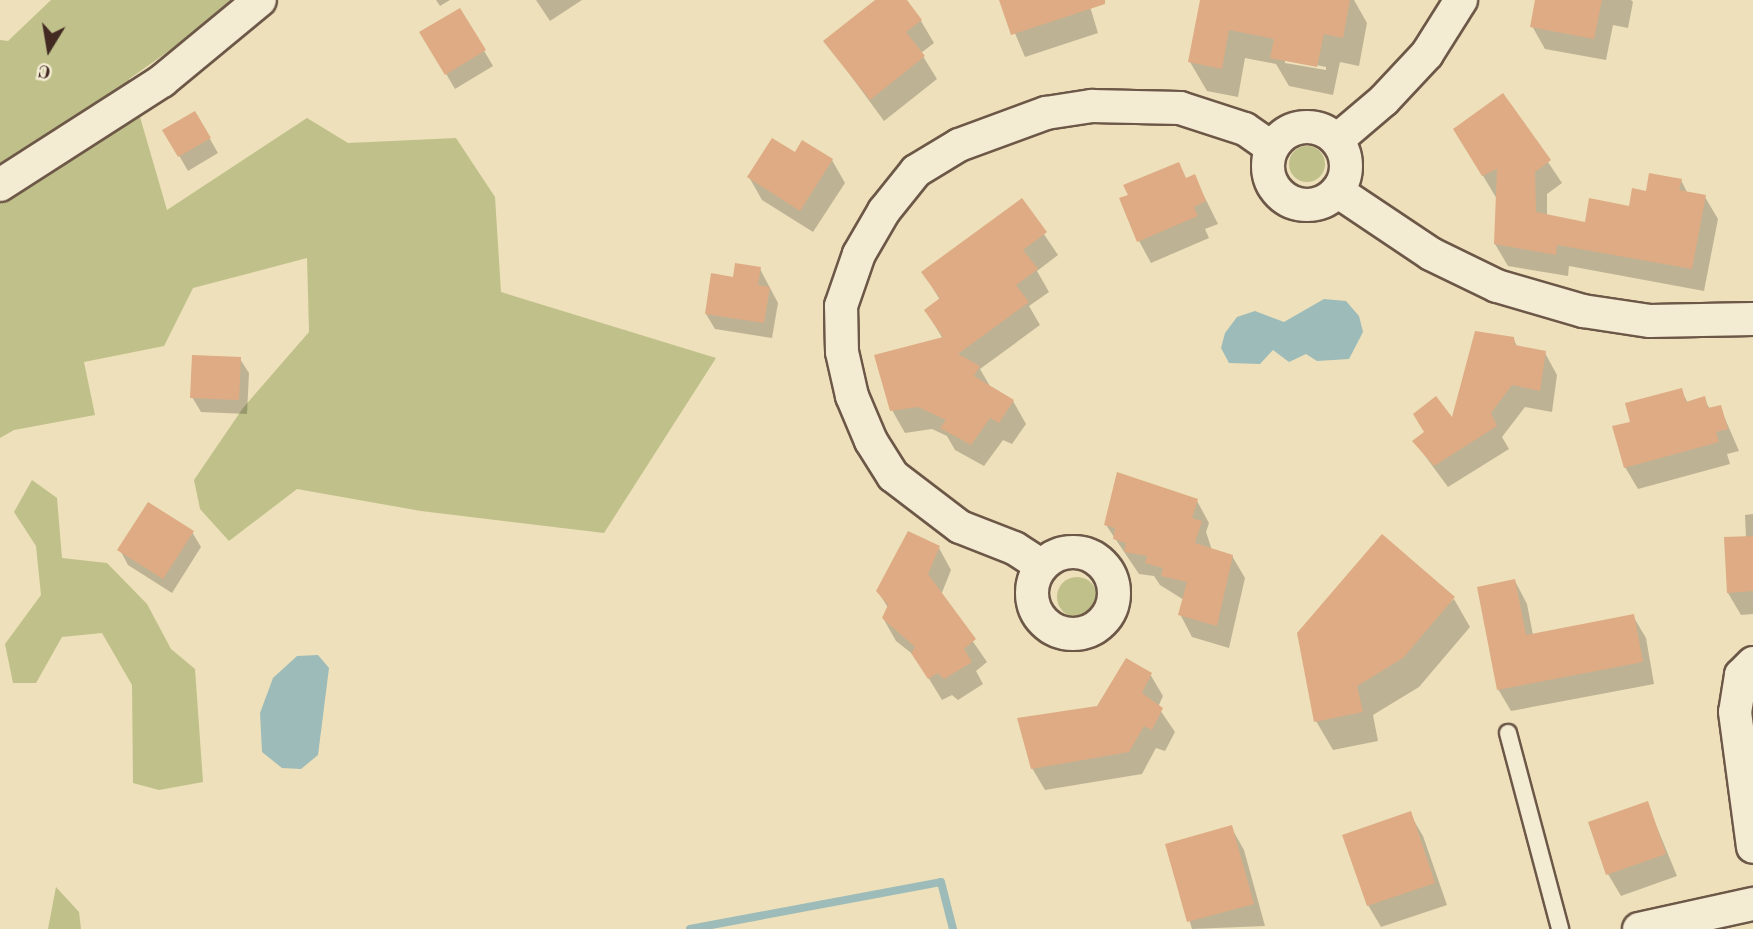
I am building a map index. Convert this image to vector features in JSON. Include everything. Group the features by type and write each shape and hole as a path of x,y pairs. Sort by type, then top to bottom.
{"street":[{"path":"0,185 162,81 260,0"},
{"path":"1337,140 1384,100 1427,54 1461,0"},
{"path":"1042,566 1014,548 960,527 894,476 871,441 852,397 842,352 841,306 859,254 884,211 916,171 959,145 1046,113 1092,106 1180,108 1245,129 1272,148"},
{"path":"1299,127 1320,128 1337,140 1346,159 1345,179 1337,191 1314,206 1294,204 1276,193 1267,174 1272,148 1280,136 1299,127"},
{"path":"1337,191 1431,254 1497,286 1583,312 1650,321 1753,319"},
{"path":"1747,669 1735,712 1737,748 1753,847"},
{"path":"1639,929 1753,904"}],"lane":[{"path":"1508,733 1560,929"}],"green space":[{"path":"51,0 241,0 129,79 167,210 307,118 348,143 456,138 495,197 501,292 716,358 604,533 421,511 297,489 229,541 200,509 194,480 243,408 309,332 307,258 193,288 164,346 84,362 95,415 14,430 0,438 0,40 8,41"},
{"path":"1307,146 1320,151 1325,164 1320,177 1307,182 1294,177 1289,164 1294,151"},
{"path":"32,480 57,498 62,558 107,563 147,604 171,649 195,669 203,782 159,790 133,783 132,685 102,633 62,637 36,683 13,683 5,644 41,595 36,546 14,512"},
{"path":"1077,577 1085,578 1091,583 1096,589 1096,605 1091,611 1085,616 1077,617 1069,616 1063,611 1058,605 1057,597 1058,589 1063,583 1069,578"},
{"path":"56,887 79,912 81,929 48,929"}],"water":[{"path":"1324,299 1346,301 1359,316 1363,332 1349,359 1317,361 1306,354 1289,362 1273,350 1260,364 1229,363 1221,348 1225,333 1237,317 1255,311 1284,322"},
{"path":"318,655 329,668 318,755 301,769 282,768 262,752 260,713 273,678 297,656"}],"building":[{"path":"875,0 907,0 922,20 906,32 925,56 870,100 823,41"},
{"path":"999,0 1105,0 1105,4 1011,35"},
{"path":"1200,0 1350,0 1343,38 1324,34 1317,67 1270,58 1274,39 1229,30 1222,69 1188,62"},
{"path":"1535,0 1602,0 1594,39 1530,27"},
{"path":"460,8 486,50 445,75 419,32"},
{"path":"1503,93 1551,160 1535,172 1536,212 1585,222 1589,198 1629,206 1632,188 1646,191 1649,173 1682,179 1679,190 1706,195 1692,269 1557,245 1556,255 1494,244 1497,169 1482,176 1453,129"},
{"path":"195,111 211,138 178,157 162,130"},
{"path":"772,138 795,152 802,140 833,159 800,211 747,177"},
{"path":"1179,162 1186,178 1195,174 1206,201 1194,207 1198,216 1137,242 1119,198 1128,195 1123,185"},
{"path":"1022,198 1047,232 1023,250 1038,269 1016,285 1029,302 958,354 980,366 974,376 1014,400 999,423 990,418 971,445 940,428 946,420 918,407 890,411 874,355 943,337 924,310 940,298 921,272"},
{"path":"735,263 761,267 758,285 770,287 764,323 705,314 711,273 733,277"},
{"path":"1475,331 1514,337 1515,345 1546,351 1540,391 1512,385 1491,413 1497,426 1434,466 1412,441 1424,432 1413,414 1436,396 1452,417"},
{"path":"192,355 241,357 239,400 190,398"},
{"path":"1682,388 1686,402 1705,396 1708,408 1721,405 1728,429 1716,432 1719,442 1624,468 1612,426 1630,422 1625,403"},
{"path":"1117,472 1198,499 1192,518 1202,521 1195,543 1233,555 1217,626 1178,615 1187,582 1161,576 1163,568 1145,563 1147,556 1124,552 1126,543 1113,539 1115,528 1104,525"},
{"path":"148,502 194,531 163,579 117,550"},
{"path":"908,531 940,546 928,574 976,639 964,649 972,662 944,679 938,673 928,679 911,653 915,647 882,618 888,605 876,591"},
{"path":"1382,534 1455,597 1403,658 1357,686 1363,712 1314,722 1297,633"},
{"path":"1753,536 1753,591 1727,593 1724,537"},
{"path":"1515,579 1526,635 1634,614 1643,662 1497,690 1477,587"},
{"path":"1126,658 1152,673 1142,693 1163,708 1152,730 1144,726 1129,752 1031,769 1017,718 1097,706"},
{"path":"1648,801 1666,854 1606,875 1588,822"},
{"path":"1411,811 1435,883 1367,906 1342,835"},
{"path":"1232,825 1254,904 1187,922 1165,844"}],"waterway":[{"path":"690,929 941,882 953,929"}]}
